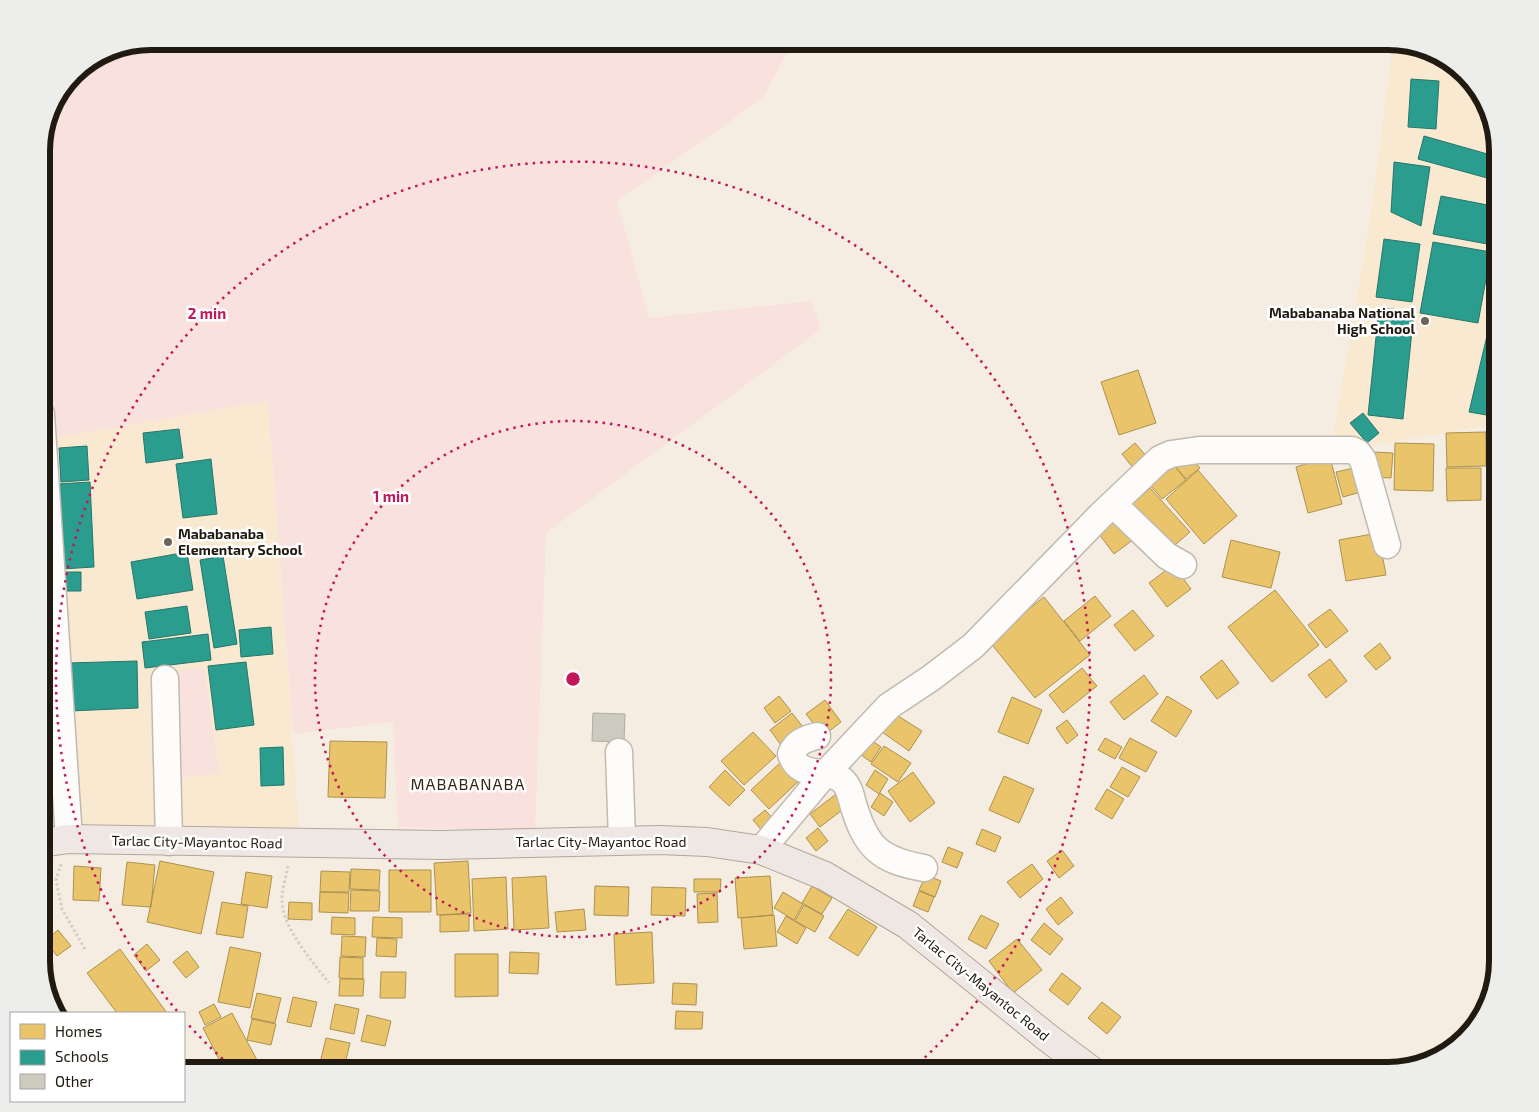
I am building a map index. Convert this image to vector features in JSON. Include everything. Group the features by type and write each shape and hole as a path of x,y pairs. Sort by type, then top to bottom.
{"main road":[{"name":"Tarlac City-Mayantoc Road","path":"50,842 69,839 441,845 622,840 707,842 761,850 825,876 908,925 1080,1062"}],"street":[{"path":"761,850 824,775 889,706 931,678 973,646 1160,459 1171,454 1199,450 1352,450 1358,453 1363,460 1387,545"},
{"path":"1113,504 1167,556 1183,565"},
{"path":"50,540 69,839"},
{"path":"165,679 169,842"},
{"path":"817,736 804,739 794,747 791,754 794,763 800,768 841,780 848,788 862,832 871,845 884,856 902,864 924,868"},
{"path":"619,752 622,840"}],"path":[{"path":"69,839 56,880 62,909 86,951"},
{"path":"292,843 282,900 284,912 304,950 329,983"}],"shaded area":[{"path":"151,50 788,50 763,98 617,201 649,318 811,301 821,329 546,533 535,832 398,827 393,722 293,734 268,401 52,438 51,137 53,125 60,106 67,95 84,75 106,60 131,52"},
{"name":"Mababanaba National High School","path":"1392,50 1420,55 1444,67 1468,90 1479,106 1487,131 1489,151 1489,426 1369,446 1333,436 1370,219"},
{"name":"Mababanaba Elementary School","path":"268,401 299,829 77,830 52,438"},
{"path":"204,668 219,773 165,780 151,673"}],"building: Homes":[{"path":"1138,370 1156,423 1119,435 1101,382"},
{"path":"1486,431 1489,431 1489,464 1487,464"},
{"path":"1486,432 1486,466 1447,467 1446,433"},
{"path":"1135,443 1148,458 1134,469 1122,454"},
{"path":"1395,443 1434,444 1433,491 1394,490"},
{"path":"1374,452 1393,453 1391,478 1373,477"},
{"path":"1187,453 1200,468 1186,479 1174,465"},
{"path":"1330,457 1342,504 1308,513 1296,467"},
{"path":"1173,464 1186,480 1162,499 1149,484"},
{"path":"1487,464 1489,464 1489,498 1487,498"},
{"path":"1354,468 1361,492 1343,497 1336,472"},
{"path":"1446,468 1481,468 1481,500 1447,501"},
{"path":"1198,470 1237,516 1204,544 1166,499"},
{"path":"1150,488 1190,532 1168,551 1128,508"},
{"path":"1121,512 1138,536 1114,554 1096,530"},
{"path":"1378,533 1386,575 1346,581 1339,540"},
{"path":"1231,540 1280,552 1271,588 1222,577"},
{"path":"1173,565 1191,589 1167,607 1149,583"},
{"path":"1275,590 1319,645 1272,682 1228,627"},
{"path":"1095,596 1111,616 1080,641 1064,621"},
{"path":"1044,597 1090,655 1035,698 989,641"},
{"path":"1330,609 1348,631 1326,648 1308,625"},
{"path":"1133,610 1154,636 1135,651 1114,625"},
{"path":"1380,643 1391,658 1376,670 1364,656"},
{"path":"1330,659 1347,681 1326,698 1308,675"},
{"path":"1222,660 1239,683 1217,699 1200,677"},
{"path":"1082,668 1097,686 1063,713 1049,695"},
{"path":"1144,675 1158,694 1124,720 1110,702"},
{"path":"779,696 791,711 775,723 764,708"},
{"path":"1167,696 1192,711 1176,737 1151,721"},
{"path":"1012,697 1042,710 1028,744 998,732"},
{"path":"825,700 841,722 823,736 806,714"},
{"path":"792,713 807,732 784,749 770,730"},
{"path":"895,714 922,731 909,751 882,732"},
{"path":"1067,720 1078,735 1067,744 1056,728"},
{"path":"753,732 776,756 744,785 721,761"},
{"path":"867,737 881,747 871,762 857,752"},
{"path":"1105,738 1122,747 1115,759 1098,750"},
{"path":"1130,738 1157,752 1146,772 1119,758"},
{"path":"330,741 387,742 385,798 328,797"},
{"path":"884,746 911,763 898,782 871,764"},
{"path":"782,761 800,780 769,809 751,790"},
{"path":"1122,767 1140,777 1128,797 1110,787"},
{"path":"725,770 745,790 729,806 709,787"},
{"path":"875,770 888,779 879,794 866,785"},
{"path":"913,772 935,803 910,822 888,791"},
{"path":"1004,776 1034,789 1019,823 989,810"},
{"path":"1107,789 1124,799 1112,819 1095,809"},
{"path":"840,791 850,804 820,827 810,814"},
{"path":"880,793 893,802 884,816 871,807"},
{"path":"765,810 776,822 764,833 753,820"},
{"path":"818,828 828,841 816,851 806,838"},
{"path":"982,829 1001,837 995,852 976,844"},
{"path":"948,847 963,853 957,868 942,862"},
{"path":"1062,850 1074,866 1059,878 1047,861"},
{"path":"160,861 214,872 201,934 147,922"},
{"path":"468,861 471,913 437,915 434,863"},
{"path":"127,862 155,865 151,907 122,905"},
{"path":"1032,864 1043,879 1020,898 1007,882"},
{"path":"74,866 101,868 99,901 73,900"},
{"path":"351,869 380,870 379,890 350,889"},
{"path":"389,870 431,870 431,912 389,912"},
{"path":"321,871 350,872 349,892 320,892"},
{"path":"246,872 272,876 267,908 241,904"},
{"path":"926,875 941,881 935,897 919,890"},
{"path":"546,876 549,928 514,930 512,878"},
{"path":"770,876 773,915 738,918 735,878"},
{"path":"506,877 508,929 474,931 472,879"},
{"path":"694,879 721,879 720,892 694,892"},
{"path":"595,886 629,887 628,916 594,915"},
{"path":"812,886 832,898 822,914 802,903"},
{"path":"652,887 686,888 685,916 651,915"},
{"path":"351,890 380,891 379,911 350,911"},
{"path":"919,891 934,897 928,912 913,906"},
{"path":"320,892 349,893 348,913 319,912"},
{"path":"783,892 803,904 794,920 774,908"},
{"path":"717,893 718,922 698,923 697,894"},
{"path":"1061,897 1073,913 1058,925 1046,909"},
{"path":"222,902 248,906 243,938 216,934"},
{"path":"289,902 312,903 312,920 288,919"},
{"path":"804,905 824,916 815,932 795,921"},
{"path":"584,909 586,930 557,932 555,912"},
{"path":"848,909 877,927 858,956 829,938"},
{"path":"469,914 469,931 440,932 440,915"},
{"path":"774,915 777,946 744,949 741,918"},
{"path":"981,915 999,924 986,949 968,939"},
{"path":"786,916 806,928 797,944 777,932"},
{"path":"332,917 355,918 355,935 331,934"},
{"path":"373,917 402,918 402,938 372,937"},
{"path":"1044,923 1063,939 1050,955 1031,940"},
{"path":"58,930 71,946 57,956 50,947 50,937"},
{"path":"652,932 654,983 616,985 614,934"},
{"path":"342,936 366,937 365,957 341,956"},
{"path":"377,938 397,939 396,957 376,956"},
{"path":"1017,939 1042,970 1013,993 989,961"},
{"path":"147,944 160,960 146,971 134,955"},
{"path":"230,947 261,953 250,1008 218,1002"},
{"path":"120,949 166,1012 116,1012 87,973"},
{"path":"187,951 199,967 186,978 173,962"},
{"path":"510,952 539,953 538,974 509,973"},
{"path":"455,954 498,954 498,996 455,997"},
{"path":"340,957 363,958 363,979 339,978"},
{"path":"381,972 406,972 405,998 380,998"},
{"path":"1062,973 1081,988 1068,1005 1049,990"},
{"path":"340,979 364,979 363,996 339,996"},
{"path":"673,983 697,984 696,1005 672,1004"},
{"path":"257,993 281,998 275,1023 251,1018"},
{"path":"293,997 317,1002 311,1027 287,1022"},
{"path":"1102,1002 1121,1017 1107,1034 1088,1018"},
{"path":"214,1004 221,1017 205,1025 199,1012"},
{"path":"335,1004 359,1009 354,1034 330,1029"},
{"path":"676,1011 703,1012 702,1029 675,1029"},
{"path":"232,1013 258,1062 220,1062 203,1028"},
{"path":"367,1015 391,1021 385,1046 361,1041"},
{"path":"252,1019 276,1024 271,1045 247,1040"},
{"path":"326,1038 350,1043 345,1062 320,1062"}],"building: Schools":[{"path":"1411,79 1439,81 1436,129 1408,127"},
{"path":"1424,136 1489,154 1489,179 1418,159"},
{"path":"1394,162 1430,167 1421,226 1391,212"},
{"path":"1441,196 1489,205 1489,244 1433,234"},
{"path":"1384,239 1420,244 1412,302 1376,297"},
{"path":"1433,242 1489,252 1489,263 1478,323 1420,313"},
{"path":"1379,308 1414,311 1403,419 1368,415"},
{"path":"1489,327 1489,415 1469,412"},
{"path":"1363,413 1379,433 1367,443 1350,423"},
{"path":"179,429 183,458 146,463 143,433"},
{"path":"87,446 89,480 61,482 59,448"},
{"path":"211,459 217,514 183,518 176,464"},
{"path":"90,482 94,567 62,569 58,484"},
{"path":"187,552 193,590 137,599 131,562"},
{"path":"223,556 237,644 214,648 200,560"},
{"path":"65,572 81,572 81,591 65,591"},
{"path":"187,606 191,633 149,639 145,612"},
{"path":"271,627 273,654 241,657 239,630"},
{"path":"208,634 211,660 145,668 142,642"},
{"path":"137,661 138,708 70,711 68,663"},
{"path":"246,662 254,725 216,730 208,666"},
{"path":"283,747 284,785 261,786 260,748"}],"building: Other":[{"path":"593,713 625,714 624,742 592,741"}],"place":[{"name":"Mababanaba National High School","path":"1425,321"},
{"name":"Mababanaba Elementary School","path":"168,542"}],"district":[{"name":"MABABANABA","path":"468,784"}]}
